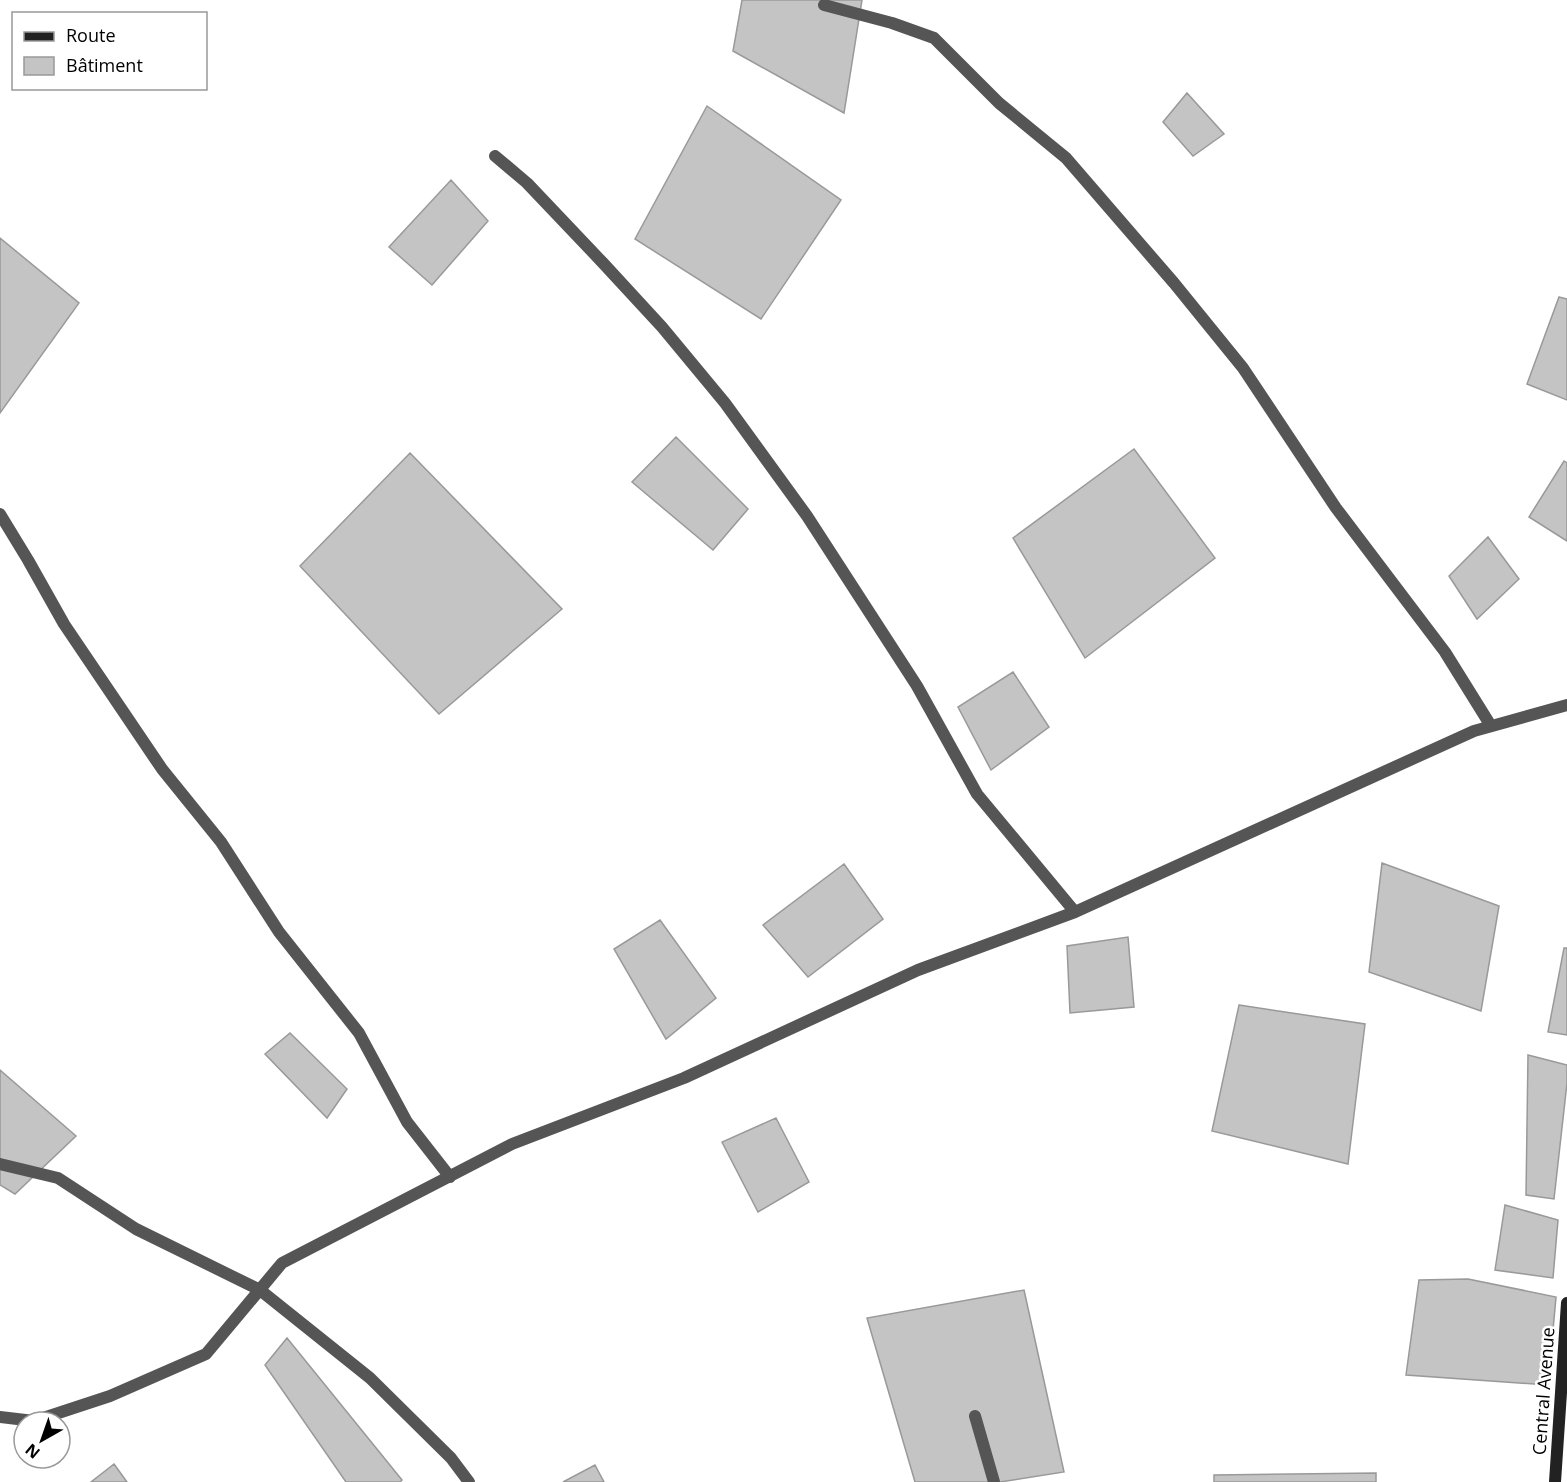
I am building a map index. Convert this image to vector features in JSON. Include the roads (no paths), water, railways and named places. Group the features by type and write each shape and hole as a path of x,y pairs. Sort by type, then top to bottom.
{"street":[{"path":"824,5 892,23 934,38 999,103 1066,158 1174,283 1243,368 1336,508 1445,652 1491,726"},
{"path":"495,156 527,183 610,271 662,327 725,403 807,516 917,686 977,794 1075,912"},
{"path":"0,514 64,624 162,769 221,842 279,932 359,1033 407,1122 450,1177"},
{"path":"0,1417 34,1421 110,1396 206,1354 282,1263 512,1144 684,1078 918,970 1075,912 1474,731 1567,705"},
{"path":"0,1164 58,1178 136,1229 260,1290 370,1378 451,1458 469,1482"},
{"name":"Central Avenue","path":"1555,1482 1567,1303"},
{"path":"975,1416 994,1482"}]}
